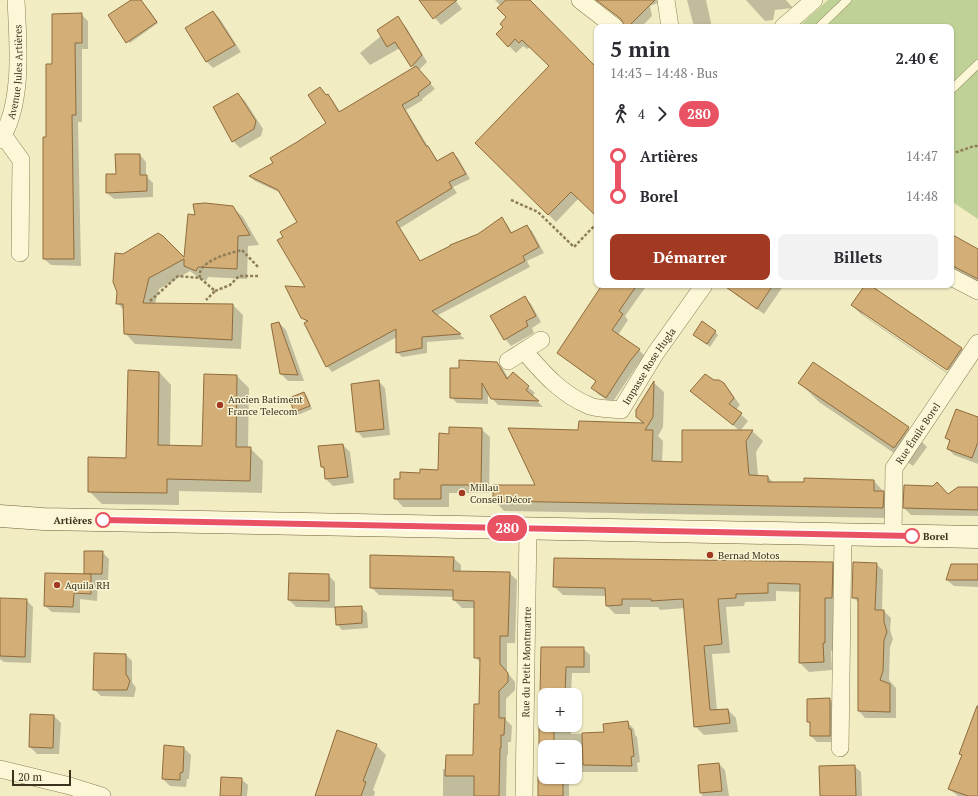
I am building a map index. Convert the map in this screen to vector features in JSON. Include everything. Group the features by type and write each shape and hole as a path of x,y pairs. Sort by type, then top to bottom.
{"main road":[{"path":"0,516 24,519"},
{"path":"0,521 24,519 978,537"}],"street":[{"name":"Avenue Jules Artières","path":"2,138 10,121 18,72 16,0"},
{"path":"580,0 610,24"},
{"path":"666,0 670,24"},
{"path":"786,24 814,0"},
{"path":"2,138 21,160 20,253"},
{"path":"954,279 978,291"},
{"name":"Impasse Rose Hugla","path":"524,351 542,372 565,393 591,406 621,410 655,354 702,288"},
{"path":"508,361 541,340"},
{"name":"Rue Émile Borel","path":"893,535 894,468 978,344"},
{"name":"Rue du Petit Montmartre","path":"524,796 528,528"},
{"path":"840,748 843,534"},
{"path":"0,769 70,786 102,796"}],"lane":[{"path":"822,24 847,0"},
{"path":"954,87 978,64"}],"path":[{"path":"954,153 978,146"},
{"path":"511,200 538,212 574,247 594,226"},
{"path":"200,278 199,274 202,268 215,258 242,250 259,268"},
{"path":"150,301 178,276 200,278 215,291"},
{"path":"206,300 215,291 230,285 239,276 258,276"}],"green space":[{"path":"828,0 978,0 978,219 954,203 954,24 801,24"}],"building":[{"path":"131,0 141,0 157,22 126,43 108,15"},
{"path":"419,0 457,0 433,19"},
{"path":"506,0 530,0 594,65 594,214 571,192 548,215 475,143 549,66 522,40 519,43 515,39 508,47 496,34 503,27 500,24 506,17 497,8"},
{"path":"596,0 655,0 631,24 624,24 621,19"},
{"path":"213,11 235,45 206,62 185,28"},
{"path":"82,13 82,43 75,43 76,115 72,115 74,259 43,259 43,137 46,137 46,64 52,64 52,14"},
{"path":"398,16 422,55 411,67 395,42 387,47 377,30"},
{"path":"416,66 431,83 418,93 419,95 402,105 426,146 428,146 437,161 453,152 466,174 449,182 452,188 396,222 420,261 450,245 478,234 502,217 511,233 527,225 539,247 523,256 525,261 432,311 461,334 422,337 422,348 396,353 396,329 326,367 304,323 308,321 301,318 285,286 305,287 277,240 283,237 280,232 297,222 278,190 249,176 273,163 270,158 326,123 308,95 320,87 326,95 328,94 339,112"},
{"path":"238,93 256,121 254,129 232,142 213,107"},
{"path":"115,154 140,154 140,175 147,175 147,191 106,193 106,174 116,174"},
{"path":"205,203 233,206 250,235 238,236 237,269 198,267 196,271 184,266 184,259 149,278 143,303 233,304 232,340 124,334 123,304 116,304 117,292 113,282 115,253 123,254 158,233 184,257 188,214 195,215 193,204"},
{"path":"954,236 978,249 978,279 954,267"},
{"path":"600,288 635,288 619,311 623,314 612,330 640,349 630,361 606,398 591,388 596,381 557,353"},
{"path":"727,288 771,288 757,309"},
{"path":"863,288 874,288 962,348 947,370 851,305"},
{"path":"525,296 536,316 526,321 528,326 504,340 490,316"},
{"path":"702,321 716,331 707,344 693,335"},
{"path":"279,322 298,375 280,374 271,324"},
{"path":"459,360 497,362 507,379 513,372 529,386 526,390 539,401 491,399 482,383 482,399 450,398 450,368 459,368"},
{"path":"813,362 909,427 894,448 798,383"},
{"name":"Ancien Batiment France Telecom","path":"128,370 159,372 158,445 202,446 204,374 237,375 236,447 251,447 250,481 167,479 167,493 88,492 88,457 126,458"},
{"path":"705,374 714,380 719,380 724,383 734,398 729,404 742,413 733,425 690,391"},
{"path":"379,380 384,429 356,432 351,384"},
{"path":"654,381 653,417 645,430 653,430 652,461 682,462 682,430 753,430 746,441 749,475 768,476 768,482 804,482 804,478 874,480 874,491 884,491 883,508 493,501 493,485 535,485 508,428 578,430 579,421 644,423 636,417 636,410"},
{"path":"304,392 310,406 294,412 289,398"},
{"path":"956,409 978,417 978,442 972,458 947,449 950,440 945,438"},
{"path":"449,427 482,428 481,485 441,485 441,499 394,499 394,479 400,479 400,472 420,473 420,469 438,470 439,433 449,434"},
{"path":"343,444 348,477 325,479 324,467 321,467 318,446"},
{"path":"937,482 948,494 958,487 978,487 978,510 903,508 904,485 933,486"},
{"path":"84,551 103,551 102,574 84,574"},
{"path":"370,555 454,557 453,571 510,572 508,636 500,636 500,664 508,673 508,682 499,691 499,718 505,718 504,735 501,735 500,748 499,796 474,796 474,776 445,776 446,755 473,755 474,704 479,704 480,658 474,658 474,601 453,600 453,590 370,588"},
{"path":"554,558 833,562 832,598 825,598 825,643 823,643 824,662 799,663 800,584 768,583 768,593 736,594 736,598 718,599 722,644 704,646 710,710 728,709 730,723 694,727 683,599 651,601 651,599 622,599 622,605 606,606 605,588 553,587"},
{"path":"853,562 877,563 875,610 884,610 884,622 887,632 884,640 883,671 880,680 890,684 890,712 858,711 858,598 852,598"},
{"path":"951,564 978,564 978,580 946,580"},
{"path":"45,573 91,574 91,594 74,593 73,607 44,606"},
{"path":"289,573 329,574 329,601 288,600"},
{"path":"0,598 27,599 25,657 0,656"},
{"path":"362,606 362,623 336,625 335,607"},
{"path":"541,647 584,647 584,667 566,667 565,688 540,688"},
{"path":"94,653 126,654 126,674 130,681 127,690 93,690"},
{"path":"830,698 830,736 810,736 810,722 807,722 807,699"},
{"path":"977,706 978,796 968,796 948,789 962,755 959,754"},
{"path":"30,714 54,715 53,748 29,747"},
{"path":"628,721 629,729 631,729 634,756 631,757 632,766 583,765 582,733 604,732 603,724"},
{"path":"337,730 377,744 363,781 366,782 361,796 315,796"},
{"path":"539,732 554,732 554,740 539,740"},
{"path":"164,745 184,747 183,772 180,773 180,780 162,779"},
{"path":"719,763 722,791 700,793 698,765"},
{"path":"855,765 856,796 820,796 819,766"},
{"path":"221,777 242,778 241,796 220,796"},
{"path":"538,784 563,784 563,796 538,796"}],"bus line":[{"name":"280","path":"103,520 912,536"}],"place":[{"name":"Ancien Batiment France Telecom","path":"220,405"},
{"name":"Millau Conseil Décor","path":"462,493"},
{"name":"Artières","path":"103,520"},
{"name":"Borel","path":"912,536"},
{"name":"Bernad Motos","path":"710,555"},
{"name":"Aquila RH","path":"57,585"}]}
